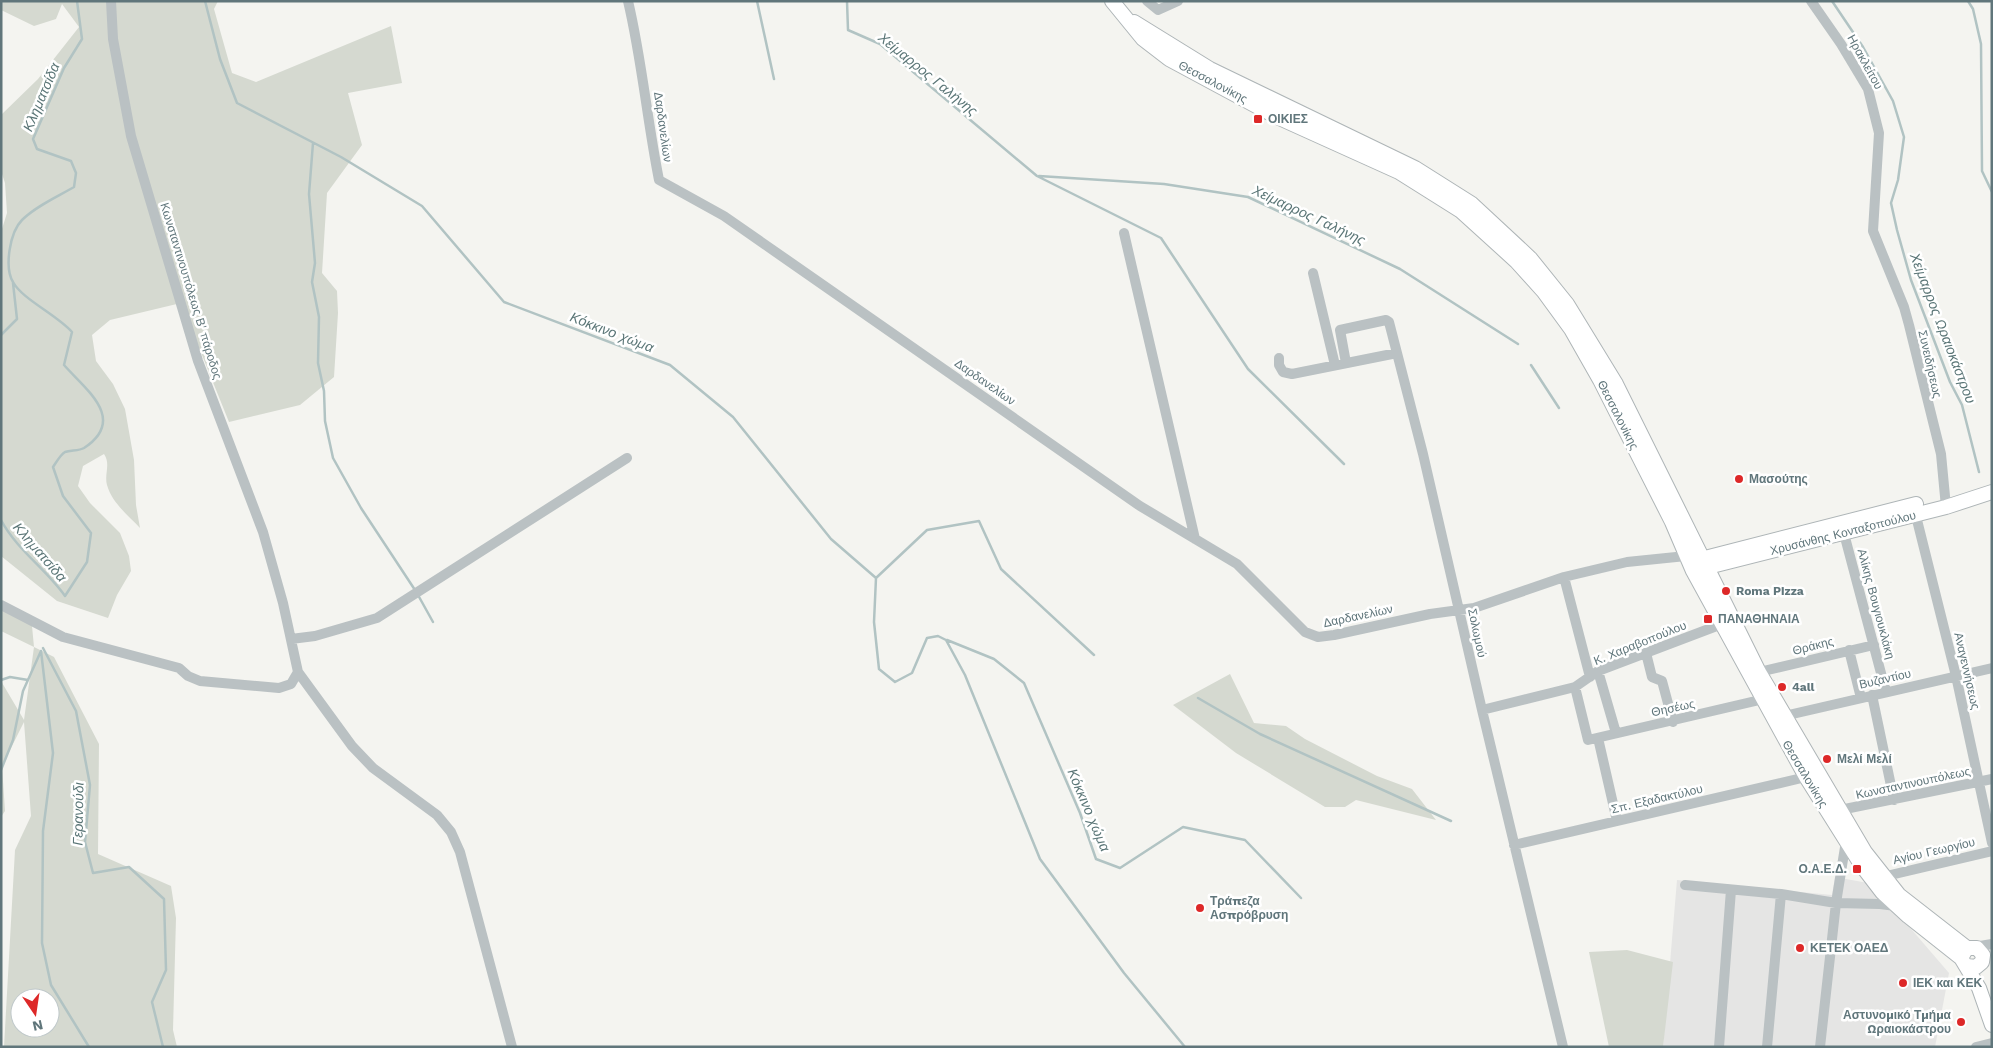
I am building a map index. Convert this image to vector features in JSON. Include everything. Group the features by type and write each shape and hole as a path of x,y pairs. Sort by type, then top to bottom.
{"main road":[{"name":"Θεσσαλονίκης","path":"1112,1 1127,17 1210,69 1415,168 1472,204 1530,258 1555,286 1599,353 1666,481 1722,624 1806,777 1873,882 1896,906 1975,956 1984,1000 1992,1025"},
{"name":"Χρυσάνθης Κονταξοπούλου","path":"1945,502 1992,484"},
{"name":"Χρυσάνθης Κονταξοπούλου","path":"1697,561 1992,492"},
{"name":"Θεσσαλονίκης","path":"1697,561 1784,716 1882,877 1908,903 1975,956 1992,996"}],"street":[{"name":"Κωνσταντινουπόλεως Β' πάροδος","path":"111,1 113,39 131,136 198,361 263,532 298,672"},
{"name":"Δαρδανελίων","path":"628,1 644,83 648,124 659,180 724,216 1140,506 1237,564 1305,632 1318,637 1424,615 1459,610"},
{"path":"1147,1 1158,10 1178,1"},
{"name":"Ηρακλείτου","path":"1811,1 1837,37 1868,89 1879,133 1873,231"},
{"name":"Συνειδήσεως","path":"1873,231 1904,307 1909,325 1940,454 1945,502"},
{"path":"1124,233 1195,539"},
{"path":"1313,273 1340,364"},
{"name":"Σολωμού","path":"1340,364 1340,330 1386,320 1389,322 1425,463 1563,1047"},
{"path":"1279,358 1279,365 1283,372 1292,374 1397,353"},
{"path":"291,639 315,636 377,618 627,458"},
{"name":"Αναγεννήσεως","path":"1914,510 1956,676 1992,843"},
{"name":"Αλίκης Βουγιουκλάκη","path":"1843,528 1886,692"},
{"name":"Χρυσάνθης Κονταξοπούλου","path":"1459,610 1494,603 1564,577 1627,562 1697,561"},
{"path":"1564,577 1594,674 1616,733"},
{"path":"1,605 63,637 178,668 188,676 200,681 279,688 291,684 298,672 362,757 373,768 437,815 451,832 460,852 512,1047"},
{"name":"Κ. Χαραβοπούλου","path":"1482,710 1575,687 1594,674 1722,624"},
{"name":"Θράκης","path":"1759,672 1874,645"},
{"path":"1849,650 1861,698"},
{"path":"1646,653 1652,677 1662,681 1669,715 1673,722"},
{"name":"Βυζαντίου","path":"1784,716 1992,668"},
{"name":"Θησέως","path":"1575,687 1587,740 1673,722 1764,699"},
{"path":"1872,695 1894,800"},
{"path":"1598,738 1617,821"},
{"name":"Σπ. Εξαδακτύλου","path":"1514,845 1806,777"},
{"name":"Κωνσταντινουπόλεως","path":"1840,810 1992,779"},
{"path":"1820,1047 1836,903 1846,840"},
{"name":"Αγίου Γεωργίου","path":"1882,877 1992,851"},
{"path":"1685,885 1781,894 1836,903 1896,906"},
{"path":"1719,1047 1731,890"},
{"path":"1767,1047 1781,894"},
{"path":"1975,956 1992,944"},
{"path":"1976,1047 1992,1043"}],"shaded area":[{"path":"1,1 218,1 214,9 232,73 256,82 391,26 402,83 348,93 362,145 327,193 322,273 337,291 338,313 334,377 300,405 229,422 181,303 110,320 92,335 96,361 113,384 125,409 134,460 136,505 140,528 121,508 109,491 106,481 107,462 104,454 83,466 78,486 90,503 120,533 129,556 131,571 117,595 108,618 57,601 1,556 1,232 7,213 5,183 1,171 1,115 38,79 79,27 62,4 56,19 34,26 1,10"},
{"path":"1,607 32,626 34,647 1,631"},
{"path":"34,647 54,657 99,744 98,854 171,886 176,918 173,1030 177,1047 4,1047 15,850 31,816 24,722 2,766 5,811 1,817 1,681 24,720"},
{"path":"1230,674 1254,723 1286,726 1305,739 1377,776 1412,789 1436,820 1356,800 1345,807 1325,807 1236,753 1173,705"},
{"name":"ΚΕΤΕΚ ΟΑΕΔ","path":"1835,877 1868,883 1949,973 1935,1047 1663,1047 1677,880 1832,895"},
{"path":"1627,950 1673,962 1663,1047 1609,1047 1589,952"}],"waterway":[{"name":"Γερανούδι","path":"1,520 15,541 65,596 87,562 91,533 63,496 53,467 65,452 82,449 97,437 102,426 103,415 91,394 64,365 72,332 58,319 24,295 10,276 9,259 14,233 22,220 40,206 74,187 76,173 71,161 37,149 33,139 64,68 82,39 77,1"},
{"name":"Κόκκινο χώμα","path":"205,1 220,59 237,103 341,157 422,206 504,302 670,365 733,417 831,539 876,578 874,622 879,669 895,682 912,673 927,638 938,636 946,640 965,675 1040,859 1124,973 1185,1047"},
{"path":"757,1 774,79"},
{"name":"Χείμαρρος Γαλήνης","path":"847,1 848,30 880,44 1037,176 1161,238 1248,369 1344,464"},
{"name":"Χείμαρρος Ωραιοκάστρου","path":"1832,1 1863,47 1893,101 1904,137 1898,180 1891,203 1897,230 1911,280 1950,382 1962,405 1979,472"},
{"name":"Χείμαρρος Ωραιοκάστρου","path":"1968,1 1973,9 1981,44 1982,171 1992,192"},
{"name":"Κόκκινο χώμα","path":"313,143 309,194 315,263 312,282 319,317 318,363 324,391 325,421 333,458 361,508 415,590"},
{"name":"Χείμαρρος Γαλήνης","path":"1039,176 1164,184 1248,197 1400,269 1518,344"},
{"name":"Κληματσίδα","path":"1,335 17,319 13,283"},
{"path":"1531,365 1559,408"},
{"name":"Κόκκινο χώμα","path":"876,578 927,530 979,521 1001,569 1094,655"},
{"name":"Κόκκινο χώμα","path":"418,595 433,622"},
{"name":"Κόκκινο χώμα","path":"947,640 994,659 1024,683 1080,813 1096,859 1120,868 1183,827 1245,840 1301,898"},
{"name":"Γερανούδι","path":"43,648 76,711 90,785 85,842 93,873 129,867 164,899 166,970 152,1002 163,1047"},
{"name":"Γερανούδι","path":"41,651 53,753 43,831 42,943 51,985 89,1047"},
{"name":"Κληματσίδα","path":"1,770 13,740 23,691 41,651"},
{"name":"Κληματσίδα","path":"1,680 10,677 28,680"},
{"name":"Κόκκινο χώμα","path":"1198,698 1260,734 1451,821"}],"place":[{"name":"ΟΙΚΙΕΣ","path":"1258,119"},
{"name":"Μασούτης","path":"1739,479"},
{"name":"Roma Pizza","path":"1726,591"},
{"name":"ΠΑΝΑΘΗΝΑΙΑ","path":"1708,619"},
{"name":"4all","path":"1782,687"},
{"name":"Μελί Μελί","path":"1827,759"},
{"name":"Ο.Α.Ε.Δ.","path":"1857,869"},
{"name":"Τράπεζα Ασπρόβρυση","path":"1200,908"},
{"name":"ΚΕΤΕΚ ΟΑΕΔ","path":"1800,948"},
{"name":"ΙΕΚ και ΚΕΚ","path":"1903,983"},
{"name":"Αστυνομικό Τμήμα Ωραιοκάστρου","path":"1961,1022"}]}
